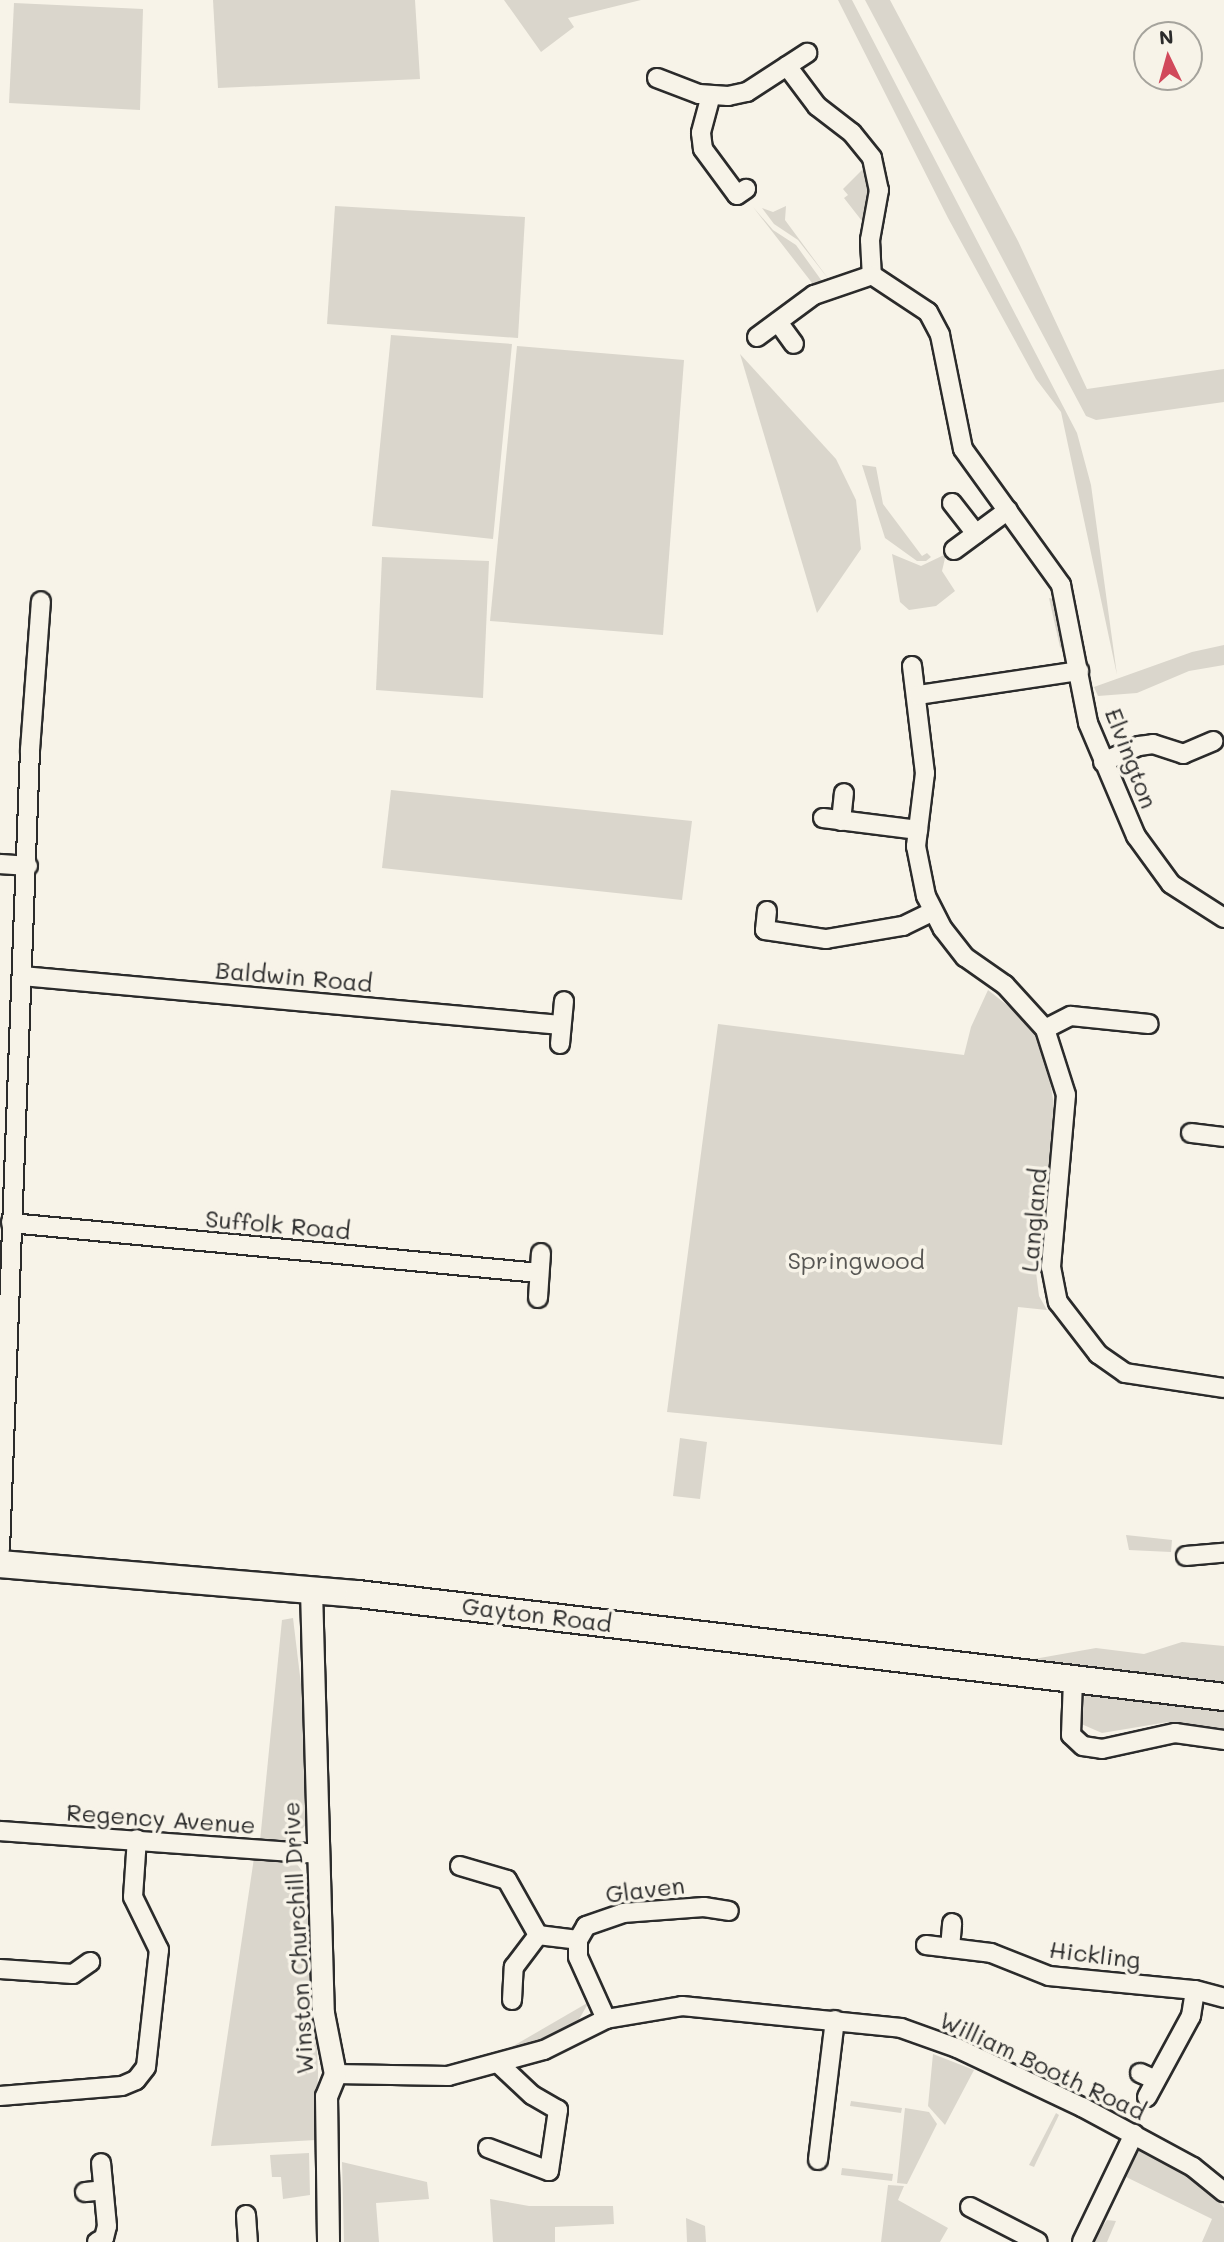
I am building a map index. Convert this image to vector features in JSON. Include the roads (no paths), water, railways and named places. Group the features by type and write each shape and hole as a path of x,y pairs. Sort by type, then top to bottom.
{"main road":[{"name":"Gayton Road","path":"0,1564 311,1590 1224,1697"}],"street":[{"path":"657,78 710,94 747,92 807,53"},
{"path":"757,337 829,288 872,275 870,240 879,190 872,158 852,133 817,106 787,66"},
{"path":"710,94 701,133 703,149 737,195 746,188"},
{"name":"Elvington","path":"872,275 928,312 940,335 963,449 1061,585 1088,723 1103,762 1153,865 1171,884 1224,918"},
{"path":"778,322 794,344"},
{"path":"952,503 976,534"},
{"path":"954,550 1008,510"},
{"path":"0,1549 11,1223 8,1113 22,976 41,601"},
{"name":"Langland","path":"912,666 918,695 925,773 918,830 919,873 932,912 965,957 1005,985 1045,1029 1058,1062 1068,1109 1051,1267 1058,1302 1098,1354 1125,1373 1224,1388"},
{"path":"918,695 1079,671"},
{"path":"1103,762 1146,745 1184,754 1213,741"},
{"path":"844,793 832,820 918,830"},
{"path":"0,864 28,866"},
{"path":"765,929 826,939 904,926 932,912"},
{"name":"Baldwin Road","path":"22,976 561,1025"},
{"path":"559,1044 564,1001"},
{"path":"1045,1029 1071,1016 1149,1024"},
{"path":"1191,1133 1224,1137"},
{"name":"Suffolk Road","path":"11,1223 540,1273"},
{"path":"538,1298 541,1253"},
{"path":"1186,1556 1224,1553"},
{"name":"Winston Churchill Drive","path":"311,1590 323,2013 335,2074 326,2096 328,2242"},
{"path":"1073,1681 1071,1735 1083,1746 1102,1749 1175,1733 1224,1740"},
{"name":"Regency Avenue","path":"0,1831 318,1854"},
{"path":"0,2096 130,2084 142,2074 149,2058 159,1950 134,1897 137,1839"},
{"path":"460,1866 507,1880 538,1935"},
{"name":"Glaven","path":"578,1941 586,1926 623,1913 704,1907 729,1911"},
{"path":"950,1948 952,1923"},
{"path":"538,1935 578,1941 578,1957 607,2019"},
{"path":"512,2000 514,1967 538,1935"},
{"name":"Hickling","path":"926,1945 991,1953 1049,1976 1195,1990 1224,1998"},
{"path":"0,1969 73,1974 90,1962"},
{"path":"1147,2097 1148,2077 1191,2016 1195,1990"},
{"name":"William Booth Road","path":"335,2074 448,2076 500,2065 607,2019 652,2010 716,2006 901,2028 957,2048 1134,2134 1194,2167 1224,2192"},
{"path":"818,2160 835,2020"},
{"path":"488,2148 549,2171 558,2110 532,2095 500,2065"},
{"path":"1082,2242 1134,2134"},
{"path":"97,2242 104,2238 107,2227 101,2163"},
{"path":"85,2192 103,2190"},
{"path":"970,2207 1038,2242"},
{"path":"246,2215 248,2242"}],"park label":[{"name":"Springwood","path":"856,1260"}]}
